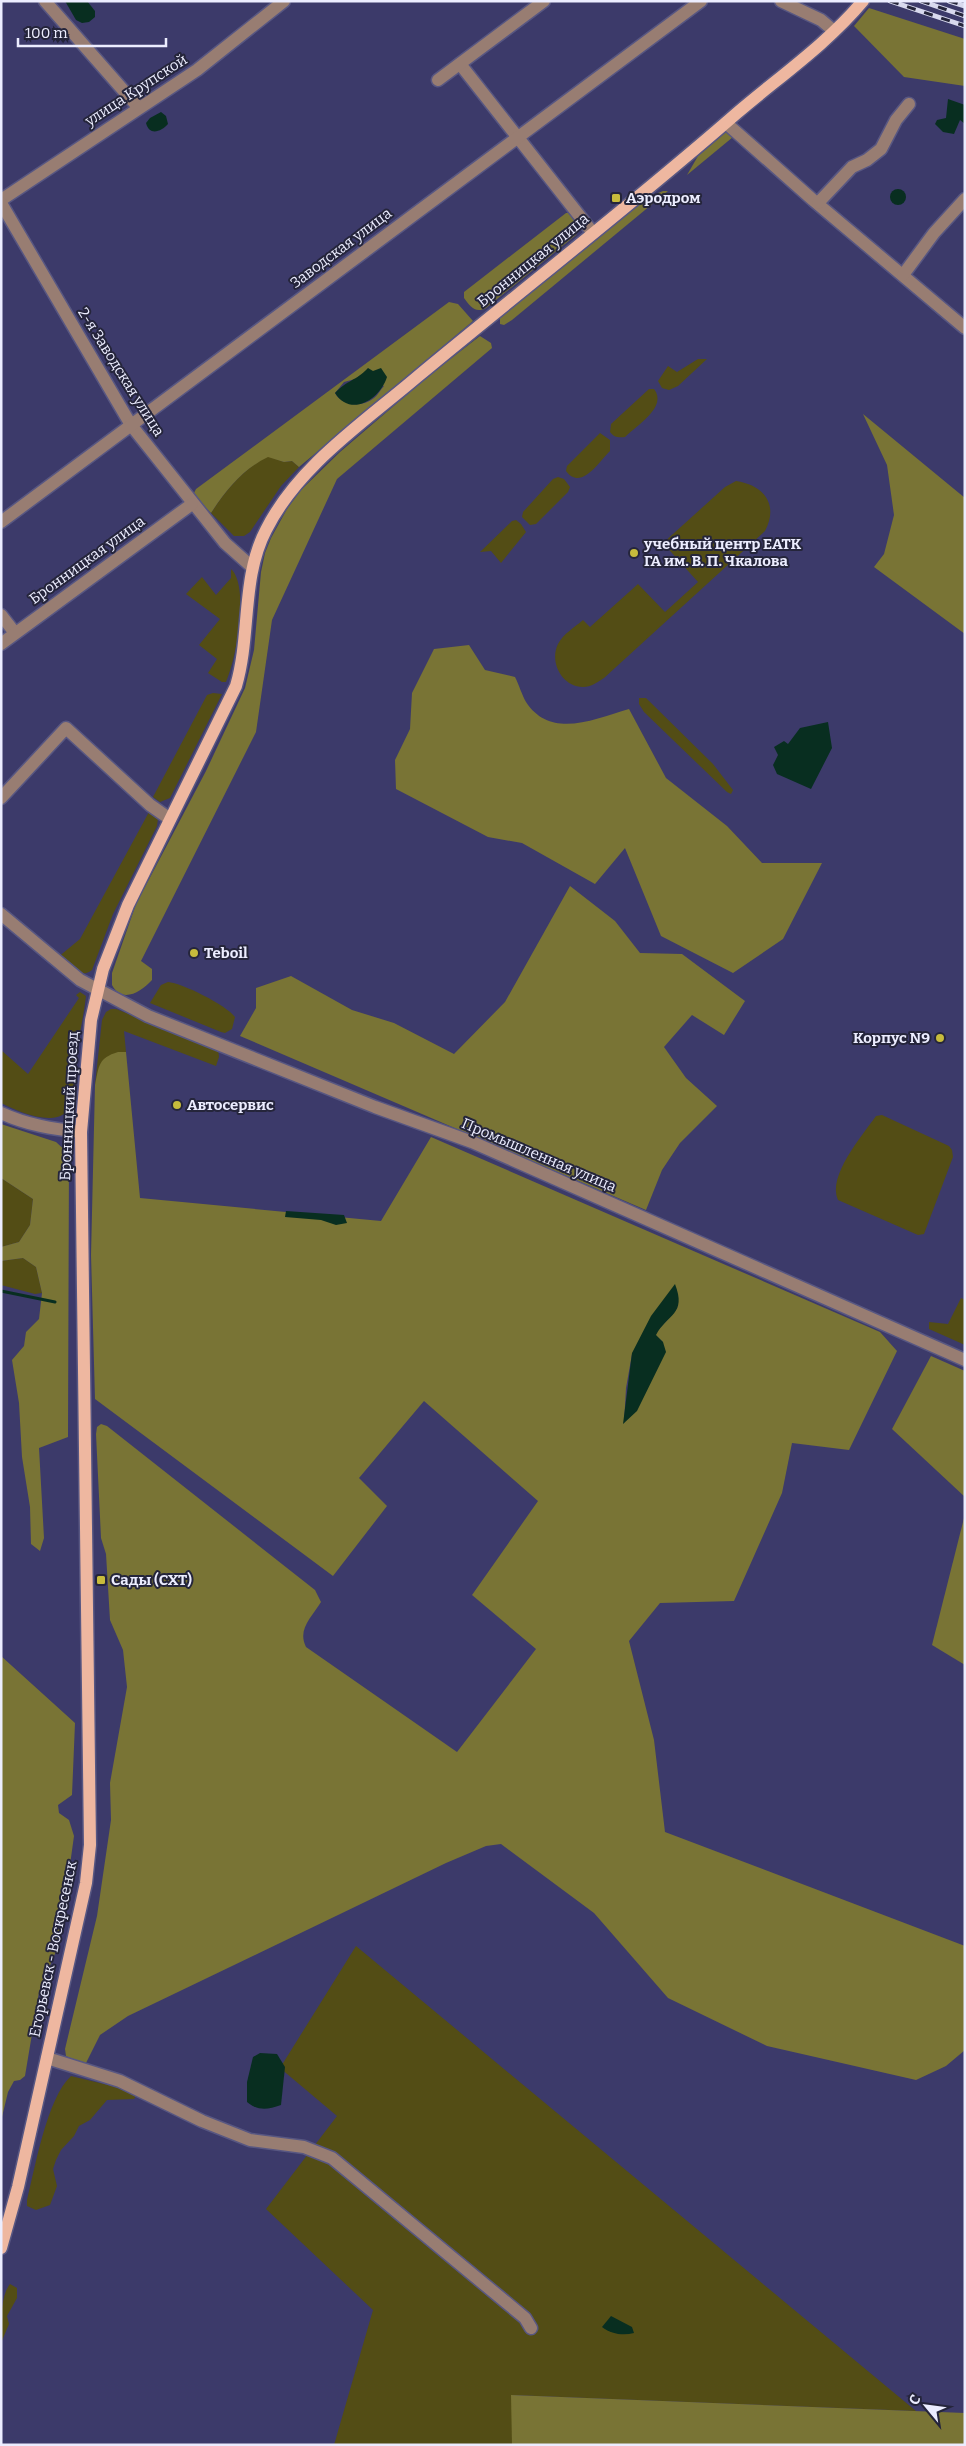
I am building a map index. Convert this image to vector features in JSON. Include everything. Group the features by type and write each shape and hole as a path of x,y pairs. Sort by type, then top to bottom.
{"main road":[{"name":"Бронницкая улица","path":"252,566 258,548 275,513 306,474 440,358 726,123 834,31 863,1"},
{"name":"Бронницкий проезд","path":"87,1560 81,1132 90,1020 103,968 124,912 236,686 243,655 252,566"},
{"name":"Егорьевск - Воскресенск","path":"1,2248 47,2058 86,1883 90,1845 87,1560"}],"street":[{"path":"45,1 138,108"},
{"name":"улица Крупской","path":"1,201 197,70 284,1"},
{"path":"438,80 544,1"},
{"name":"Заводская улица","path":"1,522 701,1"},
{"path":"781,1 821,20 834,31"},
{"path":"460,64 592,233"},
{"path":"818,203 852,167 867,160 881,149 896,120 909,104"},
{"path":"726,123 965,328"},
{"path":"903,275 934,233 965,199"},
{"name":"2-я Заводская улица","path":"1,201 131,425 192,504 225,543 252,566"},
{"name":"Бронницкая улица","path":"1,644 192,504"},
{"path":"1,615 15,633"},
{"path":"1,798 66,728 150,805 170,819"},
{"name":"Промышленная улица","path":"1,914 64,967 98,989 148,1016 375,1107 472,1142 965,1360"},
{"path":"1,1114 20,1122 44,1128 81,1132"},
{"path":"47,2058 120,2080 202,2120 250,2140 304,2147 332,2158 525,2318 531,2328"}],"shaded area":[{"path":"65,1 87,1 95,11 95,17 89,22 82,23 76,20"},
{"path":"869,8 965,39 965,86 904,77 854,26"},
{"path":"948,99 965,105 965,124 960,120 954,134 943,132 935,124 937,120 946,118"},
{"path":"161,112 166,116 168,124 159,131 150,130 146,123 150,118"},
{"path":"727,131 733,137 687,175 698,156"},
{"path":"898,189 906,197 898,205 890,197"},
{"path":"663,191 668,191 512,320 504,325 500,324 500,317 507,311 646,198"},
{"path":"566,213 571,213 581,225 576,235 486,308 476,310 471,306 464,298 464,292"},
{"path":"449,302 458,304 473,321 299,467 292,461 284,462 268,457 243,474 223,496 211,513 198,500 194,493 196,489","holes":["359,378 384,386 374,398 358,404 342,401 335,393 344,382"]},
{"path":"480,336 491,343 492,348 337,479 272,620 256,732 141,961 152,969 152,980 137,992 126,995 121,994 112,985 112,973 136,904 206,771 245,688 254,650 261,572 265,553 271,538 287,509 301,490 340,452 431,374"},
{"path":"698,359 707,359 678,386 669,390 662,388 658,381 668,366 677,372"},
{"path":"368,368 373,371 381,368 387,377 372,398 357,405 349,404 335,393 359,376"},
{"path":"649,389 654,389 657,396 654,409 625,437 613,435 610,432 611,424"},
{"path":"863,414 965,498 965,634 874,567 884,554 894,515 887,465"},
{"path":"600,433 610,440 610,451 595,468 583,477 572,476 566,471 567,466"},
{"path":"268,456 284,462 292,461 299,467 281,486 250,532 244,536 234,536 211,513 223,496 243,474"},
{"path":"558,477 564,479 570,487 568,492 536,524 530,525 522,517 523,512 553,479"},
{"path":"736,481 754,487 766,498 770,513 765,531 604,678 594,684 583,687 569,683 563,678 556,666 555,658 558,644 569,631 583,620 590,627 638,584 665,612 698,582 663,543 725,487"},
{"path":"516,520 526,532 501,563 491,551 480,552 512,521"},
{"path":"231,569 237,578 240,591 239,624 230,672 226,682 222,682 208,673 217,659 199,645 220,619 186,594 202,577 216,595 231,578"},
{"path":"469,645 485,670 515,677 526,702 536,714 548,721 560,724 574,724 629,709 666,778 727,826 762,863 822,863 783,939 733,973 661,936 625,848 595,884 522,843 488,837 396,789 395,760 410,729 412,693 434,649"},
{"path":"213,693 222,694 170,798 160,802 153,797 207,695"},
{"path":"639,698 646,698 713,764 733,790 731,794 644,712 639,704"},
{"path":"828,722 832,748 811,789 777,774 773,765 778,755 774,747 784,741 788,744 800,728"},
{"path":"149,812 152,812 158,818 157,826 113,914 92,970 88,973 83,973 70,968 57,958 80,939"},
{"path":"570,886 615,921 640,953 682,954 745,1001 724,1035 692,1015 664,1047 686,1078 717,1106 680,1143 662,1170 646,1210 240,1036 256,1008 256,988 291,976 352,1010 394,1023 454,1054 505,1002"},
{"path":"168,982 193,990 230,1012 235,1017 232,1029 225,1033 221,1032 150,1003 161,985"},
{"path":"80,992 86,996 76,1059 74,1093 69,1109 62,1115 52,1118 31,1115 1,1103 1,1050 28,1074 79,998 76,995"},
{"path":"116,1009 218,1049 219,1057 216,1066 124,1031 126,1052 118,1052 95,1085 102,1020 106,1012"},
{"path":"126,1052 140,1198 381,1221 431,1137 880,1332 897,1351 849,1450 792,1443 782,1493 734,1601 660,1603 629,1641 654,1740 665,1832 965,1946 965,2050 946,2066 916,2080 767,2046 668,1998 594,1913 501,1844 486,1846 446,1863 128,2016 100,2035 86,2063 80,2063 66,2056 65,2049 97,1916 111,1820 110,1783 127,1687 123,1650 110,1620 106,1554 101,1538 97,1427 101,1424 107,1426 315,1590 321,1602 304,1629 303,1634 306,1647 457,1752 536,1649 472,1595 538,1501 424,1401 359,1478 387,1506 333,1576 95,1399 91,1255 95,1085 100,1064 111,1054","holes":["678,1306 655,1335 663,1342 624,1423 626,1388 632,1354"]},
{"path":"882,1115 949,1146 952,1150 953,1157 924,1234 918,1235 838,1200 836,1190 841,1168 876,1116"},
{"path":"1,1124 56,1142 69,1154 68,1437 39,1448 44,1538 40,1551 31,1544 30,1507 22,1457 19,1403 12,1360 24,1346 26,1332 39,1319 42,1293 36,1267 23,1258 1,1261 1,1247 19,1242 30,1225 33,1199 1,1178"},
{"path":"1,1178 33,1199 30,1225 19,1242 1,1247"},
{"path":"286,1211 344,1215 347,1223 336,1225 321,1220 285,1217"},
{"path":"23,1258 36,1267 42,1293 35,1294 1,1285 1,1261"},
{"path":"675,1284 679,1302 677,1308 656,1335 663,1342 666,1352 637,1411 623,1424 632,1353 651,1316"},
{"path":"961,1298 965,1300 965,1345 929,1329 929,1322 948,1324"},
{"path":"931,1356 965,1371 965,1497 892,1429"},
{"path":"965,1514 965,1665 932,1645"},
{"path":"1,1656 75,1723 72,1795 58,1805 59,1813 69,1820 74,1836 59,1944 39,1992 25,2076 20,2080 14,2081 8,2092 1,2121"},
{"path":"356,1946 916,2411 512,2395 512,2445 334,2445 373,2310 266,2209 337,2116 280,2068"},
{"path":"260,2053 277,2054 285,2067 281,2105 271,2108 255,2107 247,2102 247,2082 253,2057"},
{"path":"71,2076 120,2088 136,2096 134,2099 107,2100 90,2120 79,2126 56,2160 53,2169 57,2186 50,2205 36,2210 27,2206 27,2200 38,2153 55,2100"},
{"path":"10,2284 17,2288 17,2298 7,2316 9,2324 1,2343 4,2296"},
{"path":"611,2316 632,2327 634,2333 617,2334 602,2327"},
{"path":"511,2395 965,2413 965,2445 512,2445"}],"waterway":[{"path":"1,1291 55,1302"}],"railway":[{"path":"890,1 965,26"},
{"path":"921,1 965,16"},
{"path":"949,1 965,6"}],"place":[{"name":"Аэродром","path":"616,198"},
{"name":"учебный центр ЕАТК ГА им. В. П. Чкалова","path":"634,553"},
{"name":"Teboil","path":"194,953"},
{"name":"Корпус N9","path":"940,1038"},
{"name":"Автосервис","path":"177,1105"},
{"name":"Сады (СХТ)","path":"101,1580"}]}
